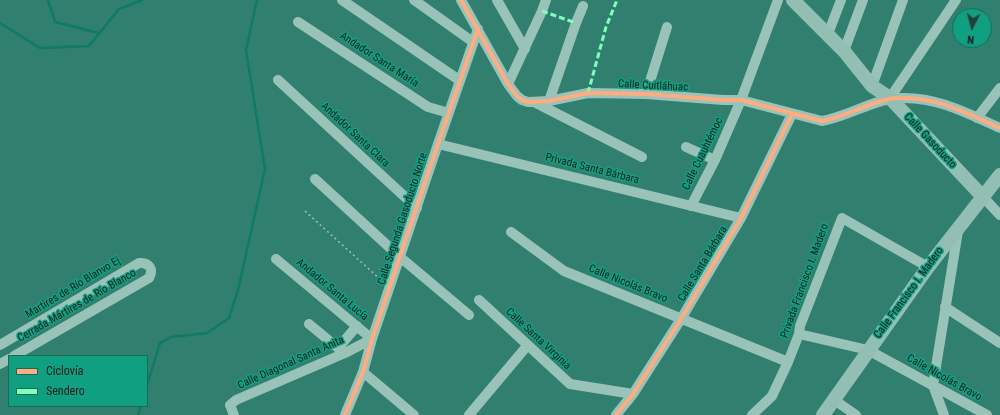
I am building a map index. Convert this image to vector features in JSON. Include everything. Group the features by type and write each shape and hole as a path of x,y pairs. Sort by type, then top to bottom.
{"street":[{"path":"342,0 459,80"},
{"path":"414,0 473,42"},
{"path":"497,0 524,50"},
{"path":"508,84 546,0"},
{"name":"Calle Cuauhtémoc","path":"691,206 715,160 741,100 778,0"},
{"name":"Calle Gasoducto","path":"793,0 844,51 872,86 890,98 1000,215"},
{"path":"828,34 841,0"},
{"path":"844,51 863,0"},
{"path":"872,86 903,0"},
{"path":"890,98 956,0"},
{"name":"Calle Cuitláhuac","path":"464,2 508,84 522,100 536,102 549,101 588,94 646,94 741,100 822,121 832,119 890,98"},
{"path":"549,101 583,6"},
{"name":"Andador Santa María","path":"298,22 428,107 449,113"},
{"path":"646,94 667,26"},
{"name":"Calle Segunda Gasoducto Norte","path":"344,415 363,372 372,339 459,80 478,29"},
{"name":"Andador Santa Clara","path":"278,80 417,208"},
{"path":"977,118 1000,88"},
{"path":"890,98 930,100 945,104 1000,128"},
{"path":"536,102 642,157"},
{"name":"Calle Santa Bárbara","path":"616,415 633,394 681,319 741,218 792,114"},
{"name":"Privada Santa Bárbara","path":"438,144 741,218"},
{"path":"686,147 715,160"},
{"name":"Calle Francisco I. Madero","path":"823,415 928,268 1000,175"},
{"path":"315,179 400,257 469,315"},
{"name":"Privada Francisco I. Madero","path":"752,415 772,396 788,362 799,334 800,326 842,218 928,268"},
{"path":"944,415 933,385 958,228"},
{"name":"Calle Nicolás Bravo","path":"511,232 564,271 788,362"},
{"name":"Andador Santa Lucía","path":"276,259 372,339"},
{"name":"Martires de Río Blanvo Ej","path":"0,345 139,262 144,262 150,266 152,271 151,276"},
{"name":"Cerrada Mártires de Río Blanco","path":"16,355 151,276"},
{"name":"Calle Santa Virginia","path":"478,300 570,384 633,394"},
{"path":"945,306 1000,343"},
{"path":"309,324 342,350 358,326"},
{"name":"Calle Nicolás Bravo","path":"799,334 868,350 987,415"},
{"name":"Calle Diagonal Santa Anita","path":"234,415 230,404 236,400 342,350 372,339"},
{"path":"469,415 527,346"},
{"path":"363,372 414,415"},
{"path":"833,399 856,415"}],"path":[{"path":"305,211 390,288"}],"waterway":[{"path":"48,0 55,22 99,33"},
{"path":"0,23 40,48 89,46 119,9 142,0"},
{"path":"148,382 160,343 171,337 207,333 229,318 238,290 265,169 246,50 257,0"},
{"path":"138,415 141,407"}],"marked path":[{"path":"588,93 606,27 617,0"},
{"path":"542,11 576,23"}],"cycle path":[{"path":"461,0 508,84 517,96 528,102 549,101 588,93 646,94 741,100 822,121 839,117 872,104 889,99 900,98 917,99 942,104 965,112 1000,128"},
{"path":"345,415 363,372 372,339 478,29"},
{"path":"616,415 633,394 681,319 741,218 792,114"}]}
